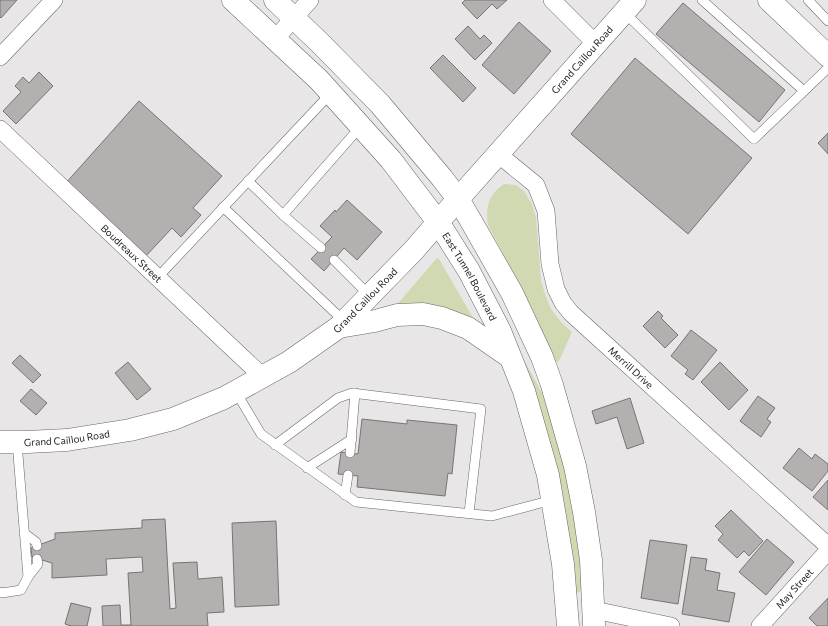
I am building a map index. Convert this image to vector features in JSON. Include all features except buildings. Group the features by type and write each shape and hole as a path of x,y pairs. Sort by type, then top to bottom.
{"main road":[{"name":"East Tunnel Boulevard","path":"233,0 319,80 391,160 438,222 469,271 500,331 524,390 548,475 563,564 568,626"},
{"path":"275,0 380,104 458,199 512,293 542,357 552,385 575,466 591,560 594,618"},
{"path":"769,0 828,56"},
{"name":"Grand Caillou Road","path":"8,442 67,440 130,430 172,419 224,398 289,362 341,324 414,250 629,6"},
{"path":"341,324 375,321 398,315 423,314 442,318 468,328 510,357"}],"street":[{"path":"0,57 54,0"},
{"path":"275,39 293,17 310,0"},
{"path":"552,0 596,44"},
{"name":"Boudreaux Street","path":"0,129 263,377"},
{"name":"Merrill Drive","path":"498,154 536,185 546,211 550,264 556,289 563,303 571,313 828,546"},
{"name":"May Street","path":"760,626 828,551"},
{"path":"594,618 671,626"}],"lane":[{"path":"702,0 804,91"},
{"path":"808,0 828,20"},
{"path":"629,6 754,139 828,68"},
{"path":"158,277 331,93"},
{"path":"283,215 361,126"},
{"path":"248,181 283,215 322,248"},
{"path":"223,208 341,324"},
{"path":"334,260 369,295"},
{"path":"236,392 261,434 356,502 492,516 552,500"},
{"path":"275,445 338,398 352,393 481,410 469,513"},
{"path":"350,453 355,393"},
{"path":"307,468 352,439"},
{"path":"8,442 24,533 28,577"},
{"path":"345,494 348,475"},
{"path":"24,533 36,542 37,546"},
{"path":"0,592 21,590 28,577 38,564 37,559"}],"green space":[{"path":"504,184 516,185 524,191 532,204 536,218 541,281 546,297 551,309 561,322 572,332 559,361 556,362 534,313 488,225 487,212 489,202 495,192"},
{"path":"437,258 439,259 476,323 394,308"},
{"path":"518,349 542,393 558,441 579,546 583,590 577,593 573,590 563,514"}]}
